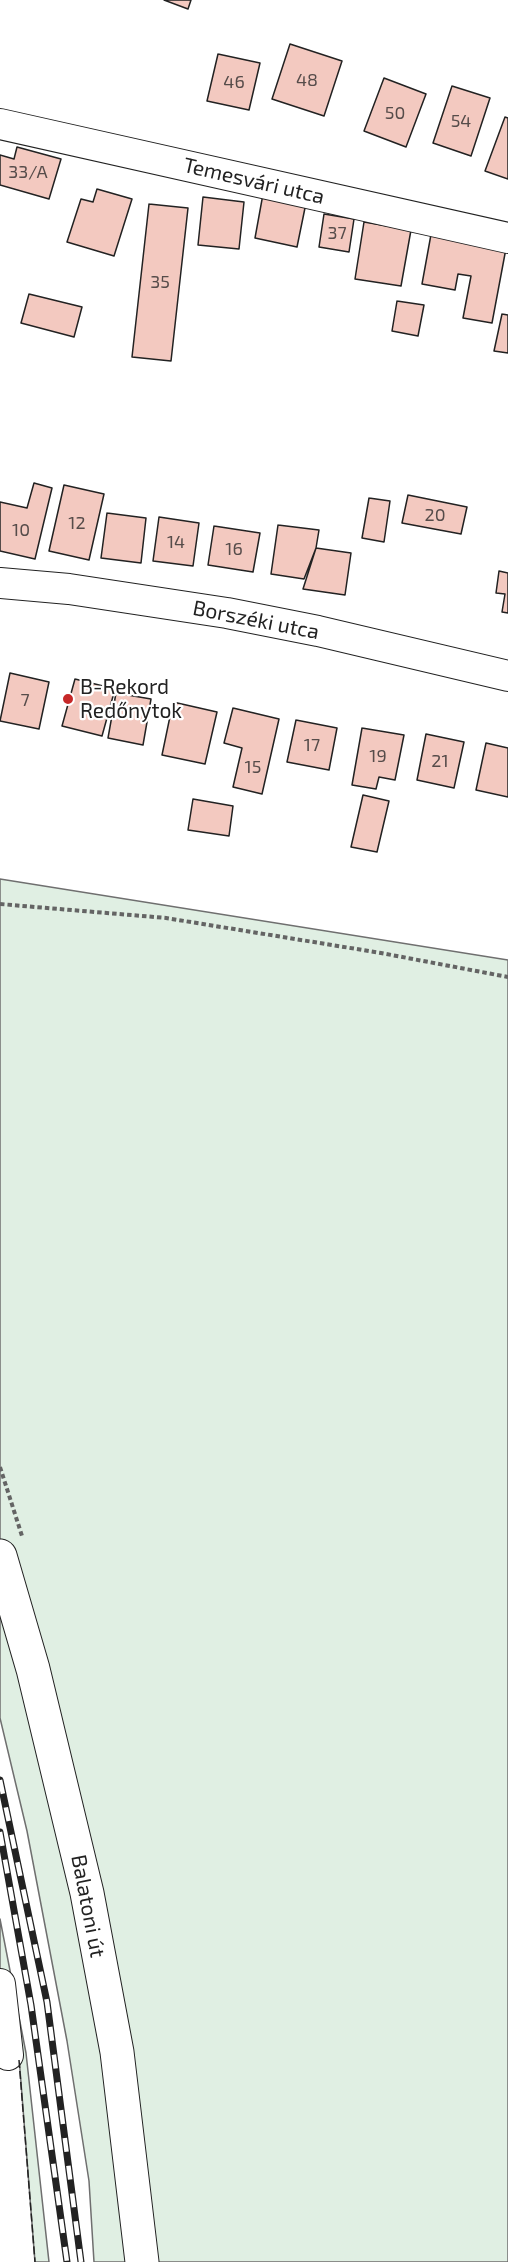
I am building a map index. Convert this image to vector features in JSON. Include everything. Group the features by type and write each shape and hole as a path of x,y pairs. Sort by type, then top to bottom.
{"main road":[{"name":"Balatoni út","path":"0,1556 33,1669 87,1893 117,2052 142,2262"}],"street":[{"name":"Temesvári utca","path":"0,124 508,237"},
{"name":"Borszéki utca","path":"0,583 69,589 227,613 318,631 508,676"},
{"path":"0,1984 8,2055"}],"path":[{"path":"0,904 166,918 381,953 508,977"}],"green space":[{"path":"0,879 508,960 508,2262 94,2262 89,2181 67,2041 27,1831 0,1718"},
{"path":"0,1919 26,2053 49,2262 35,2262 19,2057 0,2062"}],"building":[{"path":"164,0 191,0 188,9"},
{"path":"290,44 342,61 324,116 272,99"},
{"path":"218,54 260,63 249,110 207,101"},
{"path":"384,78 426,94 406,147 364,131"},
{"path":"452,86 490,98 471,156 433,143"},
{"path":"505,117 508,118 508,179 485,171"},
{"path":"17,147 61,159 49,199 0,185 0,155 14,159"},
{"path":"97,189 132,199 114,256 67,242 81,199 93,202"},
{"path":"263,194 306,203 297,247 255,238"},
{"path":"203,197 244,202 239,249 198,245"},
{"path":"149,204 188,208 171,361 132,357"},
{"path":"324,214 354,219 349,252 319,247"},
{"path":"364,222 411,230 401,286 355,279"},
{"path":"432,229 507,243 492,323 463,318 471,276 458,274 455,290 422,284"},
{"path":"29,294 82,307 74,337 21,323"},
{"path":"397,301 424,305 418,336 392,331"},
{"path":"502,314 508,315 508,353 494,351"},
{"path":"34,483 52,488 35,559 0,551 0,502 27,508"},
{"path":"64,485 104,494 89,560 49,551"},
{"path":"408,495 467,507 461,534 402,523"},
{"path":"369,498 390,501 384,542 362,538"},
{"path":"107,513 146,518 141,563 101,558"},
{"path":"159,517 199,523 193,566 153,561"},
{"path":"278,525 319,530 316,548 304,579 271,574"},
{"path":"214,526 260,533 253,572 208,565"},
{"path":"316,548 351,553 345,595 303,589"},
{"path":"499,571 508,573 508,613 502,612 505,594 496,593"},
{"path":"10,673 49,682 39,729 0,721"},
{"path":"75,679 115,689 102,736 62,726"},
{"path":"116,693 151,699 143,745 108,738"},
{"path":"173,702 217,712 205,764 162,755"},
{"path":"233,708 279,719 262,794 233,787 242,748 224,743"},
{"path":"296,720 337,728 329,770 287,762"},
{"path":"362,728 404,735 395,780 379,777 376,789 352,785"},
{"path":"426,734 464,742 454,788 417,780"},
{"path":"486,743 508,748 508,797 476,790"},
{"path":"363,795 389,801 377,852 351,847"},
{"path":"193,799 233,806 229,836 188,830"}],"railway":[{"path":"0,1780 47,2002 81,2262"},
{"path":"0,1832 31,2005 67,2262"}],"fence":[{"path":"19,2060 35,2262"}],"place":[{"name":"B-Rekord Redőnytok","path":"68,699"}]}
